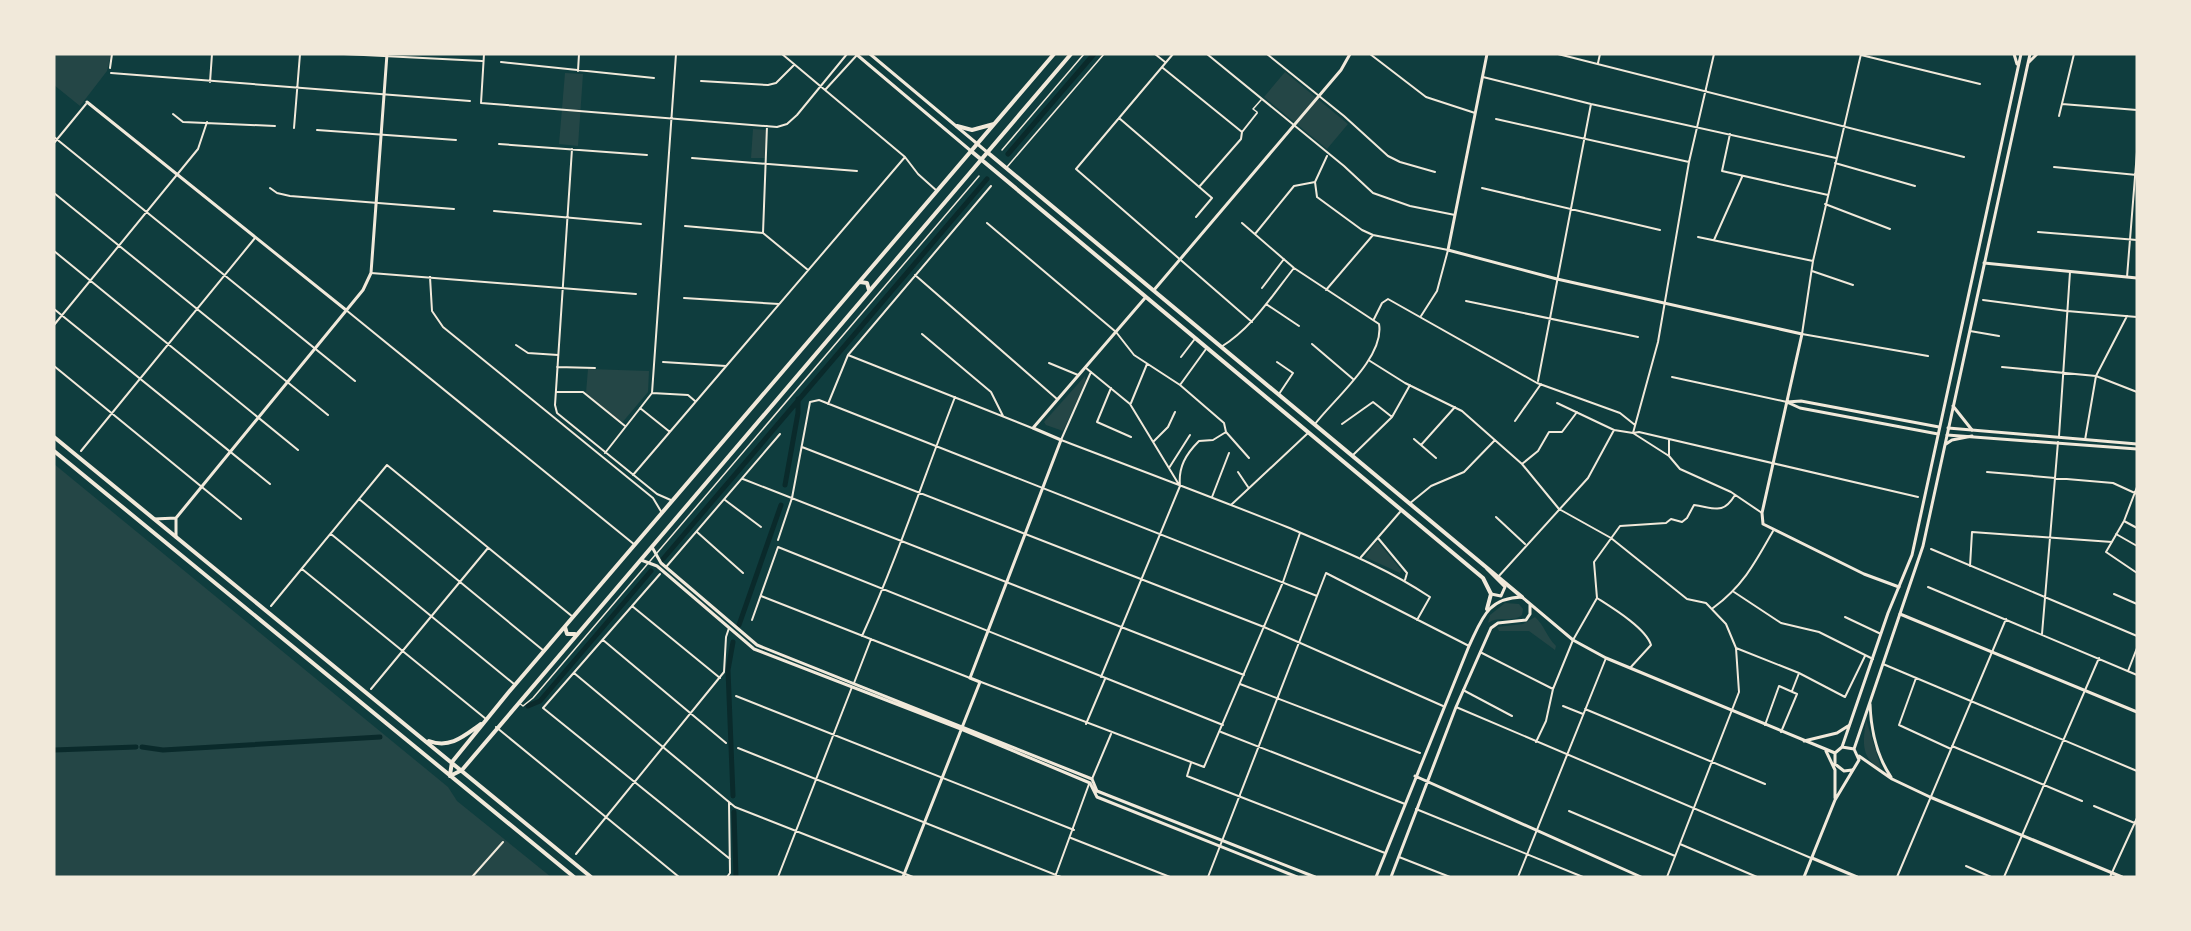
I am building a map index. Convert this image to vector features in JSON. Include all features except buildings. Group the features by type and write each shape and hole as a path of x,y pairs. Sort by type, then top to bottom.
{"main road":[{"path":"450,776 452,762 515,684 1054,54"},
{"path":"450,776 462,770 518,701 1071,54"},
{"path":"957,126 972,130 994,124"},
{"path":"971,150 1194,340 1400,512 1483,578 1491,594 1487,609"},
{"path":"987,152 1522,597"},
{"path":"860,282 867,283 869,290"},
{"path":"54,437 591,877"},
{"path":"54,451 574,877"},
{"path":"566,626 567,634 575,634"},
{"path":"425,740 445,744 457,741 486,721"}],"street":[{"path":"110,68 112,54"},
{"path":"210,82 212,54"},
{"path":"294,128 300,54"},
{"path":"344,54 484,61"},
{"path":"484,54 481,103 767,126 787,124 847,54"},
{"path":"578,71 579,54"},
{"path":"605,453 652,393 676,54"},
{"path":"782,54 905,157 918,174 937,191"},
{"path":"825,90 857,54 971,150"},
{"path":"870,54 987,152"},
{"path":"1002,150 1084,54"},
{"path":"1005,169 1104,54"},
{"path":"1155,54 1166,62"},
{"path":"1173,54 1076,169 1252,322"},
{"path":"1207,54 1293,127 1344,166 1373,193 1410,206 1455,215"},
{"path":"1267,54 1388,156 1400,162 1435,172"},
{"path":"1153,292 1341,70 1350,54"},
{"path":"1370,54 1426,97 1475,113"},
{"path":"1421,316 1437,291 1448,250 1487,54"},
{"path":"1558,54 1964,157"},
{"path":"1598,64 1600,54"},
{"path":"1633,433 1653,361 1689,162 1714,54"},
{"path":"2014,54 2018,69"},
{"path":"1852,770 1844,771 1838,767 1834,760 1835,753 1842,747 1881,634 1912,555 2021,54"},
{"path":"1854,749 1923,546 2030,54"},
{"path":"2028,63 2037,54"},
{"path":"2059,116 2074,54"},
{"path":"1899,587 1864,574 1773,531 1763,524 1762,513 1802,334 1813,261 1827,195 1861,55 1980,84"},
{"path":"176,538 176,518 363,290 371,273 387,56"},
{"path":"501,63 654,78"},
{"path":"701,81 768,85 776,83 794,64"},
{"path":"1162,67 1242,132"},
{"path":"111,73 470,101"},
{"path":"1483,77 1591,104 1836,158"},
{"path":"1199,187 1241,139 1242,132 1257,113 1253,110 1261,100"},
{"path":"54,143 86,103 346,310 635,545"},
{"path":"1515,421 1539,383 1591,104"},
{"path":"2062,104 2137,110"},
{"path":"172,114 183,122 275,126"},
{"path":"1119,118 1212,198 1196,217"},
{"path":"1496,119 1689,162"},
{"path":"54,325 198,149 207,122"},
{"path":"763,233 767,126"},
{"path":"318,130 456,140"},
{"path":"1730,134 1722,171 1827,195"},
{"path":"56,138 355,381"},
{"path":"499,144 647,155"},
{"path":"572,149 555,405 562,419 657,494 673,501"},
{"path":"2127,277 2137,152"},
{"path":"1328,155 1315,182 1317,197 1362,230 1373,235 1448,250 1557,279 1802,334 1928,356"},
{"path":"633,475 905,157"},
{"path":"692,158 856,171"},
{"path":"1835,163 1915,186"},
{"path":"2054,167 2136,175"},
{"path":"518,701 524,706 533,698 979,176"},
{"path":"1714,240 1742,177"},
{"path":"1255,234 1294,186 1315,182"},
{"path":"828,404 848,355 991,186"},
{"path":"270,188 290,196 453,208"},
{"path":"1482,188 1660,230"},
{"path":"54,193 328,415"},
{"path":"1826,204 1890,229"},
{"path":"494,211 641,224"},
{"path":"987,223 1116,332 1123,345 1180,386 1224,423 1226,432 1249,458"},
{"path":"1242,223 1294,268 1326,291 1374,319 1380,332 1370,361 1315,424"},
{"path":"685,226 763,233 808,270"},
{"path":"2037,232 2137,240"},
{"path":"1326,291 1373,235"},
{"path":"1698,237 1813,261"},
{"path":"81,451 255,238"},
{"path":"54,251 298,450"},
{"path":"1262,288 1284,260"},
{"path":"1984,263 2137,278"},
{"path":"1221,347 1239,335 1252,322 1294,268"},
{"path":"1812,271 1853,285"},
{"path":"2042,634 2070,272"},
{"path":"371,273 636,294"},
{"path":"915,275 1057,399"},
{"path":"430,277 432,310 444,327 653,498 662,513"},
{"path":"684,298 779,304"},
{"path":"1032,428 1145,298"},
{"path":"1374,319 1382,303 1388,299 1539,383 1620,414 1635,425"},
{"path":"1983,300 2137,317"},
{"path":"1466,301 1638,337"},
{"path":"1266,304 1299,326"},
{"path":"54,309 270,484"},
{"path":"2085,440 2096,376 2127,316"},
{"path":"1970,330 2000,336"},
{"path":"922,334 991,392 1004,417"},
{"path":"1181,357 1194,340"},
{"path":"1312,344 1353,379"},
{"path":"516,345 528,353 558,355"},
{"path":"1180,386 1206,349"},
{"path":"848,355 1212,497 1361,558 1405,580 1430,597 1417,620"},
{"path":"1370,361 1411,385 1455,406 1522,465 1559,508 1611,538 1687,599 1706,603 1726,624 1736,648 1739,692 1667,877"},
{"path":"663,362 726,366"},
{"path":"1277,362 1293,373 1279,394"},
{"path":"1049,363 1078,375"},
{"path":"1130,404 1147,364"},
{"path":"54,366 241,519"},
{"path":"558,367 595,368"},
{"path":"1085,367 1130,404 1180,486"},
{"path":"2002,367 2096,376 2137,392"},
{"path":"970,678 1045,489 1061,440 1091,372"},
{"path":"1672,377 1787,402 1801,402 1939,427 2137,446"},
{"path":"1352,456 1392,417 1411,385"},
{"path":"1111,388 1097,422 1131,437"},
{"path":"556,392 583,392 626,427"},
{"path":"652,393 688,395 696,401"},
{"path":"862,636 883,591 899,540 955,397"},
{"path":"778,540 792,498 810,402 819,400 1317,596"},
{"path":"1342,424 1373,402 1392,417"},
{"path":"1787,402 1800,408 1938,434 2137,446"},
{"path":"1557,403 1614,430 1640,432 1773,465 1918,497"},
{"path":"1421,445 1455,406"},
{"path":"1953,406 1972,430"},
{"path":"640,408 670,432"},
{"path":"1153,442 1168,427 1175,412"},
{"path":"1522,465 1538,451 1549,432 1562,432 1577,412"},
{"path":"1498,577 1588,478 1614,430"},
{"path":"1086,724 1121,627 1180,486 1179,476 1187,454 1199,441 1216,440 1226,432"},
{"path":"1231,505 1308,433"},
{"path":"1633,433 1669,456 1680,469 1734,495 1762,513"},
{"path":"666,567 780,434"},
{"path":"1169,468 1190,435"},
{"path":"1944,445 1952,440 1972,436"},
{"path":"1414,439 1436,458"},
{"path":"1409,504 1431,486 1464,472 1495,440"},
{"path":"1669,440 1669,456"},
{"path":"802,447 1143,578 1264,627 1298,644 1443,706"},
{"path":"1212,497 1229,453"},
{"path":"271,606 387,465 573,617"},
{"path":"1238,472 1248,487"},
{"path":"1987,472 2113,483 2136,493"},
{"path":"743,479 1244,675"},
{"path":"2137,487 2124,521 2106,552 2137,573"},
{"path":"1536,742 1546,721 1553,689 1572,640 1597,598 1594,562 1620,526 1666,523 1671,519 1682,522 1694,505 1722,509 1727,507 1734,495"},
{"path":"359,500 544,651"},
{"path":"725,500 761,527"},
{"path":"1361,558 1400,512"},
{"path":"1496,517 1526,544"},
{"path":"152,519 176,518"},
{"path":"2124,521 2137,528"},
{"path":"1712,608 1734,592 1751,569 1773,531"},
{"path":"697,532 743,573"},
{"path":"1970,566 1972,532 2112,542"},
{"path":"761,596 1111,734 1201,767 1205,765 1221,732 1283,582 1300,533"},
{"path":"331,534 515,684"},
{"path":"2116,534 2137,546"},
{"path":"1378,538 1407,573 1405,580"},
{"path":"651,545 655,555 666,567 757,645 1091,781 1097,790 1315,877"},
{"path":"752,620 778,547 883,591 1223,725"},
{"path":"371,689 488,548"},
{"path":"1930,549 2137,636"},
{"path":"639,559 660,569 754,649 962,727"},
{"path":"1486,567 1505,587 1501,596 1491,594"},
{"path":"302,569 486,721"},
{"path":"1208,877 1326,573 1469,646"},
{"path":"660,574 543,708 730,859"},
{"path":"1928,587 2137,675"},
{"path":"1734,592 1781,623 1819,632 1873,659"},
{"path":"2114,594 2137,604"},
{"path":"1376,877 1469,646 1487,609 1507,599 1522,597 1572,640 1606,658 1835,753"},
{"path":"1597,598 1639,629 1651,645 1630,668"},
{"path":"1391,877 1426,781 1491,628 1498,623 1526,620 1530,614 1530,605"},
{"path":"632,606 720,678"},
{"path":"1900,613 2137,712"},
{"path":"1845,617 1881,634"},
{"path":"1897,877 2007,619"},
{"path":"576,854 720,678 724,672 726,637 729,627"},
{"path":"854,683 871,639"},
{"path":"603,640 726,743"},
{"path":"1736,648 1799,673 1845,697 1864,656"},
{"path":"2128,671 2137,648"},
{"path":"1480,652 1553,689"},
{"path":"1518,877 1606,658"},
{"path":"2004,877 2098,658"},
{"path":"1883,664 2137,771"},
{"path":"574,673 735,807 913,877"},
{"path":"1792,691 1799,673"},
{"path":"1916,678 1899,725 2082,801"},
{"path":"904,875 980,682"},
{"path":"1240,684 1420,753"},
{"path":"1765,725 1779,686 1792,691 1797,694 1781,732"},
{"path":"778,877 852,687"},
{"path":"1463,690 1512,716"},
{"path":"736,696 943,776 1074,830"},
{"path":"1870,700 1870,725 1875,744 1882,763 1892,778"},
{"path":"1563,706 1583,714"},
{"path":"1456,707 1857,877"},
{"path":"1584,709 1766,784"},
{"path":"1802,741 1837,733 1849,725"},
{"path":"496,727 679,877"},
{"path":"1221,732 1405,804"},
{"path":"1055,876 1111,734"},
{"path":"1842,747 1854,749 1859,756 1892,778 1930,797 2122,877"},
{"path":"738,748 1061,877"},
{"path":"1826,751 1835,770 1835,800"},
{"path":"1804,877 1835,800 1852,770 1858,764 1859,756"},
{"path":"1191,764 1186,774 1239,798 1385,853"},
{"path":"1415,776 1641,877"},
{"path":"1091,781 1093,793 1097,797 1297,877"},
{"path":"727,877 730,873 729,802"},
{"path":"2094,806 2136,824"},
{"path":"1416,808 1583,877"},
{"path":"1569,811 1675,855"},
{"path":"2110,877 2137,818"},
{"path":"1071,838 1170,877"},
{"path":"472,877 502,842"},
{"path":"1680,843 1757,877"},
{"path":"1398,857 1450,877"},
{"path":"1966,866 1991,877"}],"shaded area":[{"path":"54,54 111,54 107,71 80,106 54,85"},
{"path":"1285,72 1348,124 1327,149 1264,97"},
{"path":"565,73 583,74 578,146 559,144"},
{"path":"753,129 767,130 765,158 751,158"},
{"path":"588,369 649,371 648,392 621,424 586,393"},
{"path":"1085,376 1086,381 1063,431 1046,425 1044,422"},
{"path":"54,464 448,787 457,801 551,877 54,877"},
{"path":"1377,541 1401,570 1400,573 1365,557"},
{"path":"1505,603 1519,604 1523,609 1522,615 1488,623 1490,615"},
{"path":"1535,617 1556,646 1555,650 1529,631 1499,631 1497,627 1523,624"},
{"path":"1866,719 1882,771 1866,755 1864,736"}],"waterway":[{"path":"1008,154 1094,54"},
{"path":"663,559 987,179"},
{"path":"785,485 798,413 798,399"},
{"path":"739,625 781,505"},
{"path":"528,706 540,701 651,571"},
{"path":"733,642 728,670 733,796"},
{"path":"142,747 163,750 380,737"},
{"path":"54,750 136,747"},
{"path":"734,812 736,877"}]}
